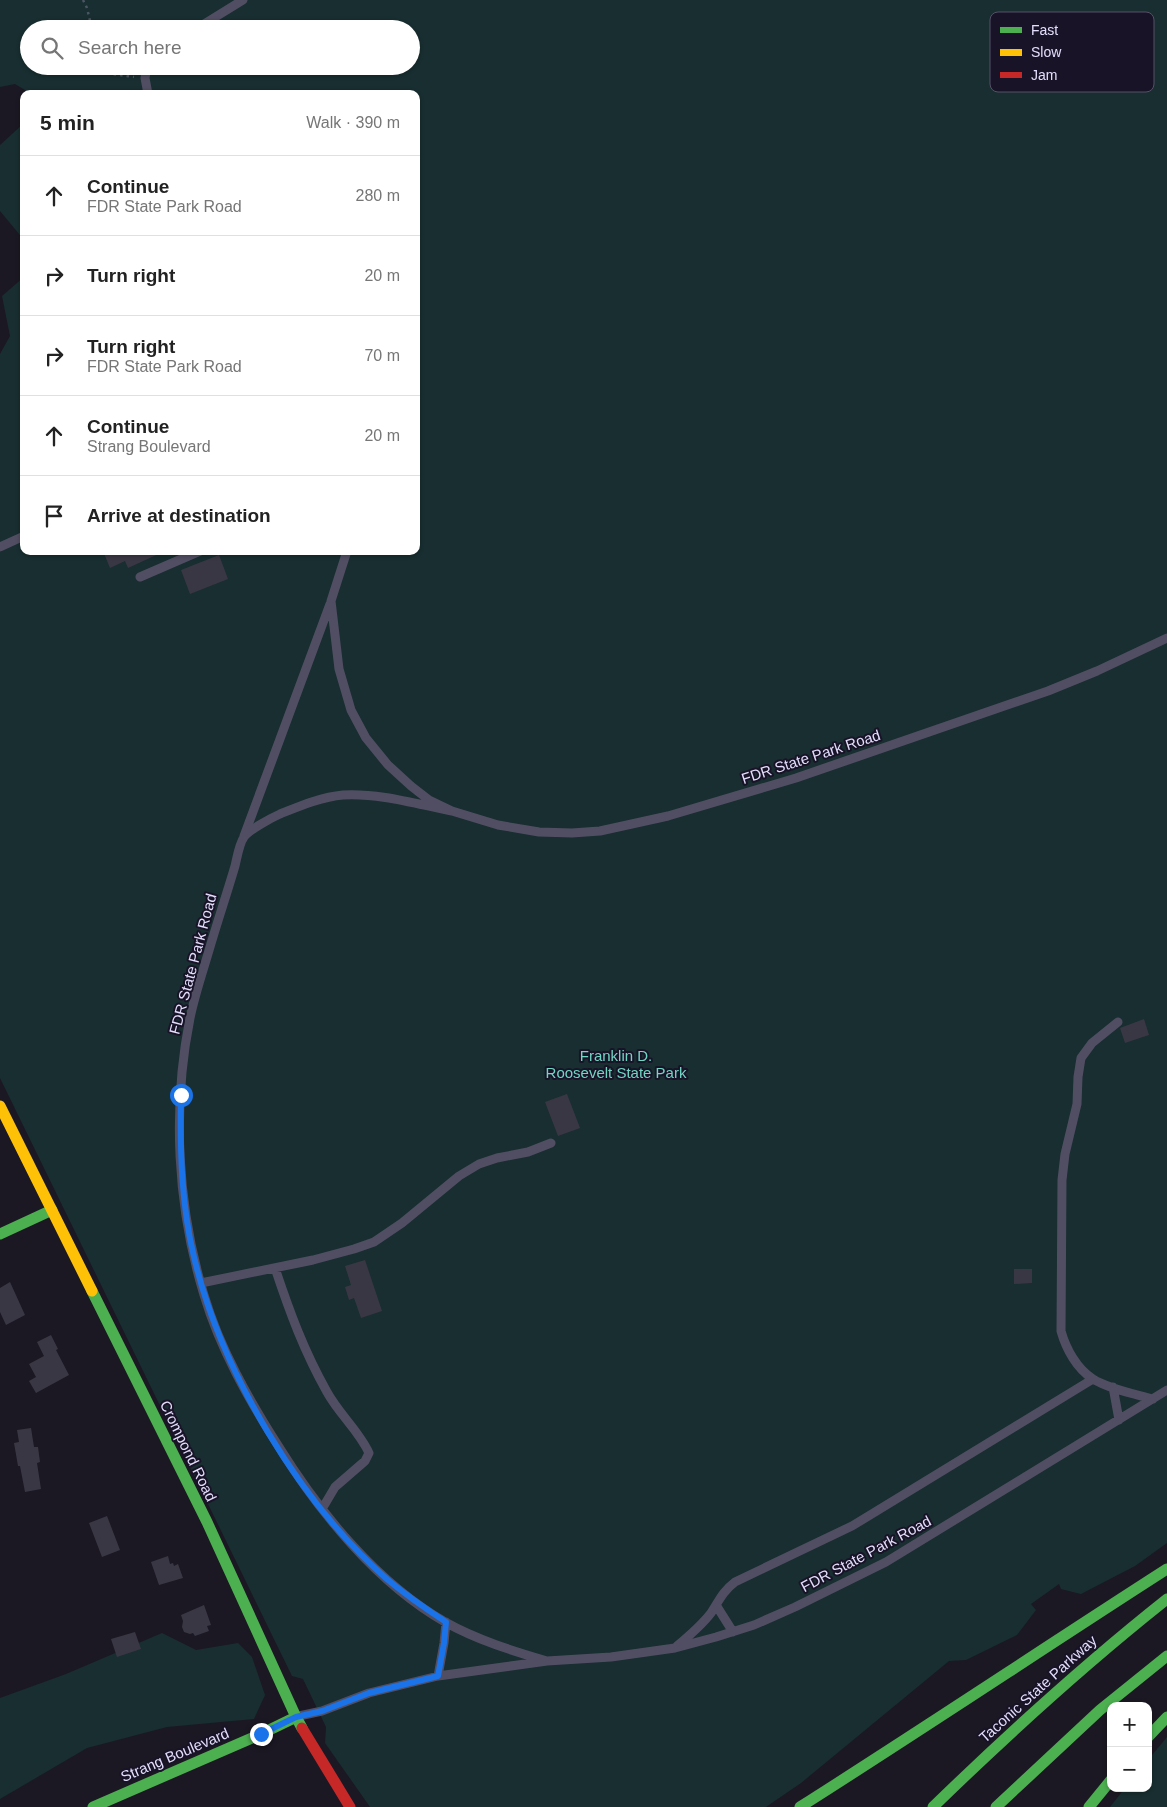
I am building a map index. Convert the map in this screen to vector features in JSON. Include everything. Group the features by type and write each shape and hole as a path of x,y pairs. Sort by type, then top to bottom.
{"main road":[{"name":"Crompond Road","path":"0,1106 207,1522 296,1717 350,1807"},
{"path":"0,1234 52,1210"},
{"path":"800,1807 1167,1569"},
{"name":"Taconic State Parkway","path":"933,1807 1057,1690 1167,1599"},
{"path":"996,1807 1100,1710 1167,1656"},
{"name":"Strang Boulevard","path":"93,1807 296,1717"},
{"path":"1152,1733 1167,1717"},
{"path":"1089,1807 1107,1785"}],"lane":[{"path":"211,20 243,0"},
{"path":"146,75 147,90"},
{"path":"0,547 20,538"},
{"path":"140,577 191,555"},
{"name":"FDR State Park Road","path":"346,555 331,601 244,836 204,966 193,1009 183,1069 181,1095 181,1168 190,1236 204,1298 242,1386 287,1461 322,1509 356,1549 388,1580 416,1602 446,1622 496,1645 547,1662"},
{"name":"FDR State Park Road","path":"331,601 339,669 351,710 366,738 388,765 411,786 429,800 452,811"},
{"name":"FDR State Park Road","path":"244,836 272,818 298,806 322,798 342,795 366,795 398,800 452,811 498,825 539,832 572,833 600,831 668,816 796,778 1048,691 1097,671 1167,638"},
{"path":"1118,1022 1092,1043 1082,1058 1078,1077 1077,1104 1062,1180 1061,1331 1065,1344 1074,1360 1093,1379 1153,1399"},
{"path":"201,1283 313,1260 374,1242 402,1224 460,1176 479,1164 497,1158 528,1152 551,1143"},
{"path":"275,1268 292,1320 308,1358 329,1395 369,1453 365,1460 335,1487 322,1509"},
{"path":"675,1648 697,1629 716,1605 724,1590 735,1582 852,1526 1093,1379"},
{"path":"1113,1387 1119,1420"},
{"name":"FDR State Park Road","path":"296,1717 322,1711 369,1693 438,1676 675,1648 733,1632 795,1607 886,1562 1167,1390"},
{"path":"716,1605 733,1632"},
{"path":"438,1676 446,1622"}],"path":[{"path":"82,0 87,8 90,20"},
{"path":"120,75 145,78"}],"green space":[{"name":"Franklin D. Roosevelt State Park","path":"0,0 1167,0 1167,1543 1135,1566 1081,1594 1061,1589 1059,1584 1031,1604 1036,1610 1017,1635 966,1660 949,1661 801,1783 766,1807 370,1807 325,1743 326,1727 303,1679 292,1676 0,1078 0,354 10,336 2,296 20,280 20,555 420,555 420,90 25,90 15,84 0,87"},
{"path":"20,127 20,235 0,211 0,145"},
{"path":"162,1633 196,1650 238,1643 252,1657 265,1695 254,1719 167,1727 87,1748 0,1799 0,1698 66,1674"},
{"path":"1167,1737 1167,1807 1110,1807 1122,1792 1152,1792 1152,1755"}],"building":[{"path":"105,555 156,555 128,568 125,561 110,568"},
{"path":"219,555 228,579 190,594 181,570"},
{"path":"1144,1019 1149,1035 1125,1043 1120,1028"},
{"path":"567,1094 580,1128 558,1136 545,1102"},
{"path":"365,1260 382,1311 361,1318 354,1298 349,1300 345,1287 351,1285 345,1266"},
{"path":"1014,1269 1032,1269 1032,1283 1014,1284"},
{"path":"10,1282 25,1315 6,1325 0,1312 0,1288"},
{"path":"51,1335 58,1349 56,1350 69,1375 36,1393 29,1381 36,1377 29,1364 44,1356 37,1342"},
{"path":"31,1428 34,1447 38,1447 40,1462 37,1463 41,1489 25,1492 14,1443 19,1442 17,1430"},
{"path":"107,1516 120,1550 102,1557 89,1523"},
{"path":"168,1556 170,1564 173,1563 174,1566 178,1564 183,1578 159,1585 151,1562"},
{"path":"204,1605 211,1625 207,1626 209,1631 195,1636 193,1633 184,1632 181,1615"},
{"path":"135,1632 141,1649 117,1657 111,1639"}],"traffic: fast":[{"path":"0,1234 52,1210"},
{"path":"92,1291 207,1522 302,1728"},
{"path":"800,1807 1167,1569"},
{"path":"933,1807 1047,1700 1167,1599"},
{"path":"996,1807 1100,1710 1167,1656"},
{"path":"93,1807 296,1717"},
{"path":"1152,1733 1167,1717"},
{"path":"1089,1807 1107,1785"}],"traffic: slow":[{"path":"0,1106 92,1291"}],"traffic: jam":[{"path":"302,1728 350,1807"}],"route":[{"path":"181,1095 181,1168 185,1208 193,1255 204,1298 242,1386 287,1461 332,1522 388,1580 446,1622 442,1660 438,1676 369,1693 322,1711 296,1717 261,1734"}]}
